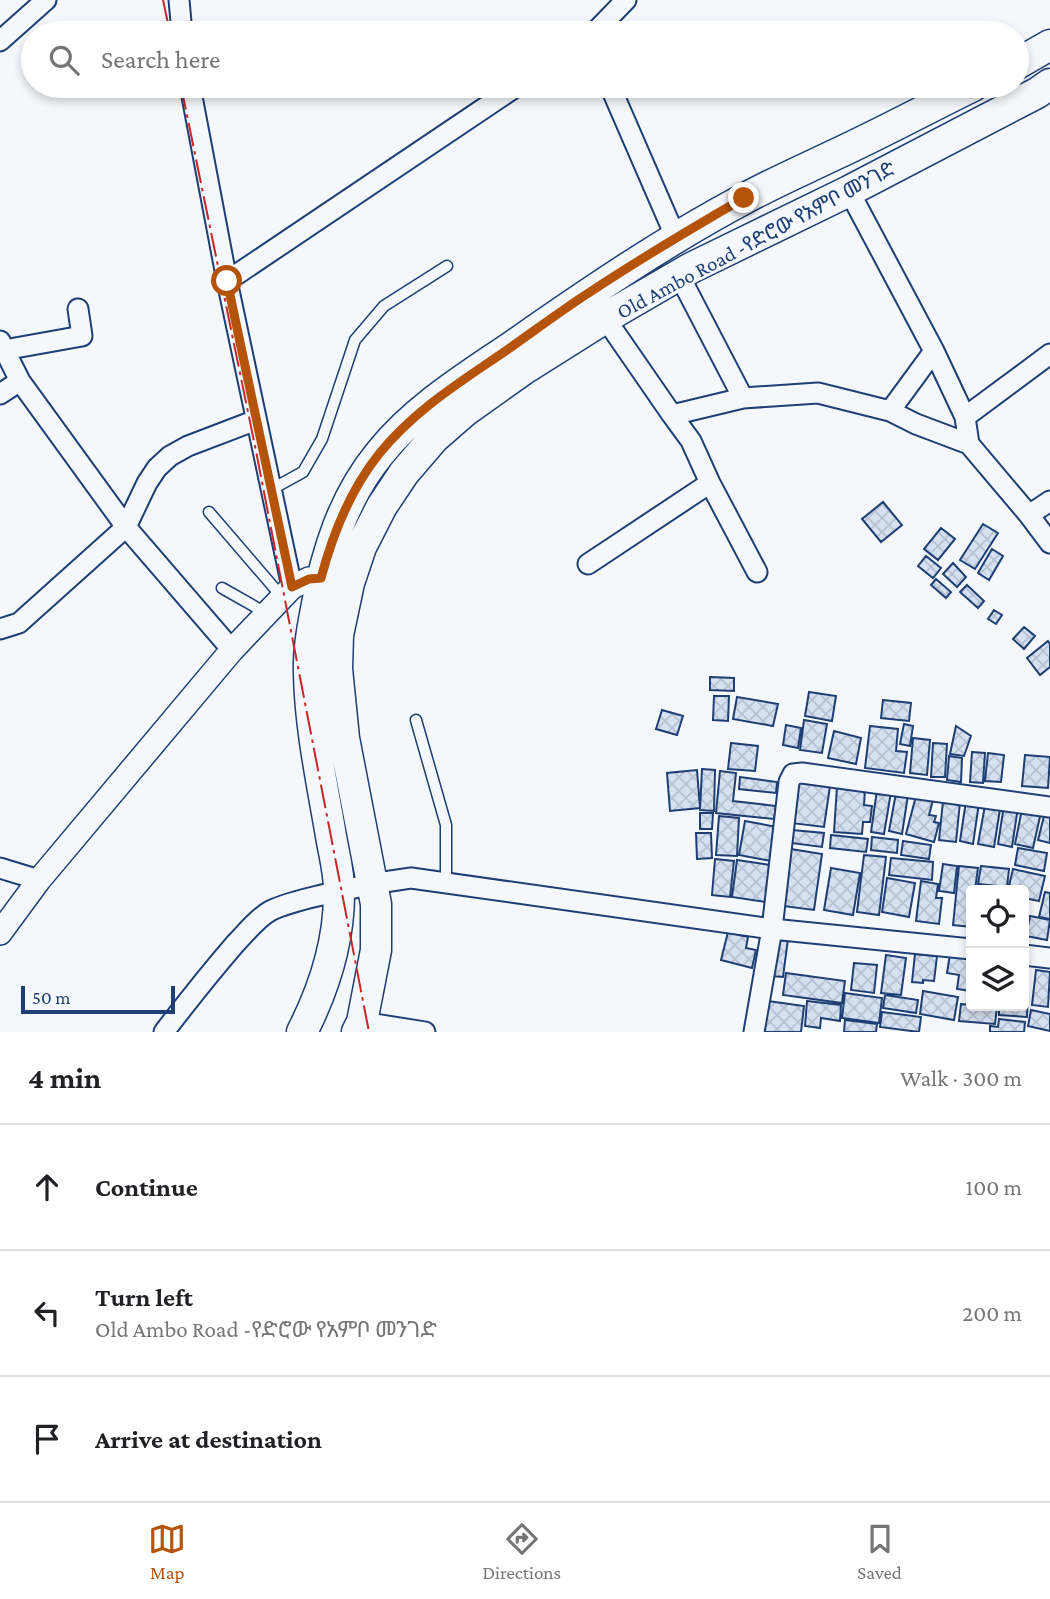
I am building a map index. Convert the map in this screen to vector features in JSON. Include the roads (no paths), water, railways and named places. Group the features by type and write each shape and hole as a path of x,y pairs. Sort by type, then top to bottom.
{"main road":[{"path":"1029,57 1050,45"},
{"name":"Old Ambo Road -የድሮው የአምቦ መንገድ","path":"1029,97 1050,84"},
{"name":"Old Ambo Road -የድሮው የአምቦ መንገድ","path":"359,1027 376,950 376,904 344,737 338,681 335,580 330,547 343,513 358,485 379,454 408,422 446,392 566,309 744,198 949,98"},
{"name":"Old Ambo Road -የድሮው የአምቦ መንገድ","path":"302,1032 314,1009 329,964 337,928 340,891 316,748 308,672 311,636 335,580 361,547 382,506 404,473 434,438 465,411 524,369 605,318 679,275 849,191 1027,98"}],"street":[{"path":"22,21 46,0"},
{"path":"179,0 181,21"},
{"path":"606,21 626,0"},
{"path":"0,41 21,22"},
{"path":"192,98 227,281 272,489 280,599"},
{"path":"227,281 499,98"},
{"path":"615,98 676,238"},
{"path":"849,191 934,351 965,417 969,444"},
{"path":"679,275 743,398"},
{"path":"78,309 82,336 2,345 20,381 126,527 232,650"},
{"path":"605,318 691,441 757,572"},
{"path":"890,411 934,351"},
{"path":"965,417 1050,355"},
{"path":"0,394 20,381"},
{"path":"672,415 743,398 818,393 890,411 969,444 1050,543"},
{"path":"0,629 19,623 126,527 147,483 157,468 170,456 188,446 256,420"},
{"path":"588,564 710,483"},
{"path":"1029,515 1050,501"},
{"path":"0,933 39,880 232,650 280,599 309,579 335,580"},
{"path":"754,1032 772,929 789,782 793,774 802,773 1050,807"},
{"path":"0,868 39,880"},
{"path":"164,1032 190,997 253,925 270,912 340,891 411,878 772,929 966,948"},
{"path":"1029,956 1050,958"},
{"path":"359,1027 425,1032"}],"lane":[{"path":"272,489 303,472 322,439 355,340 384,306 447,265"},
{"path":"209,512 280,599"},
{"path":"222,588 280,599"},
{"path":"416,720 446,825 446,883"}]}
